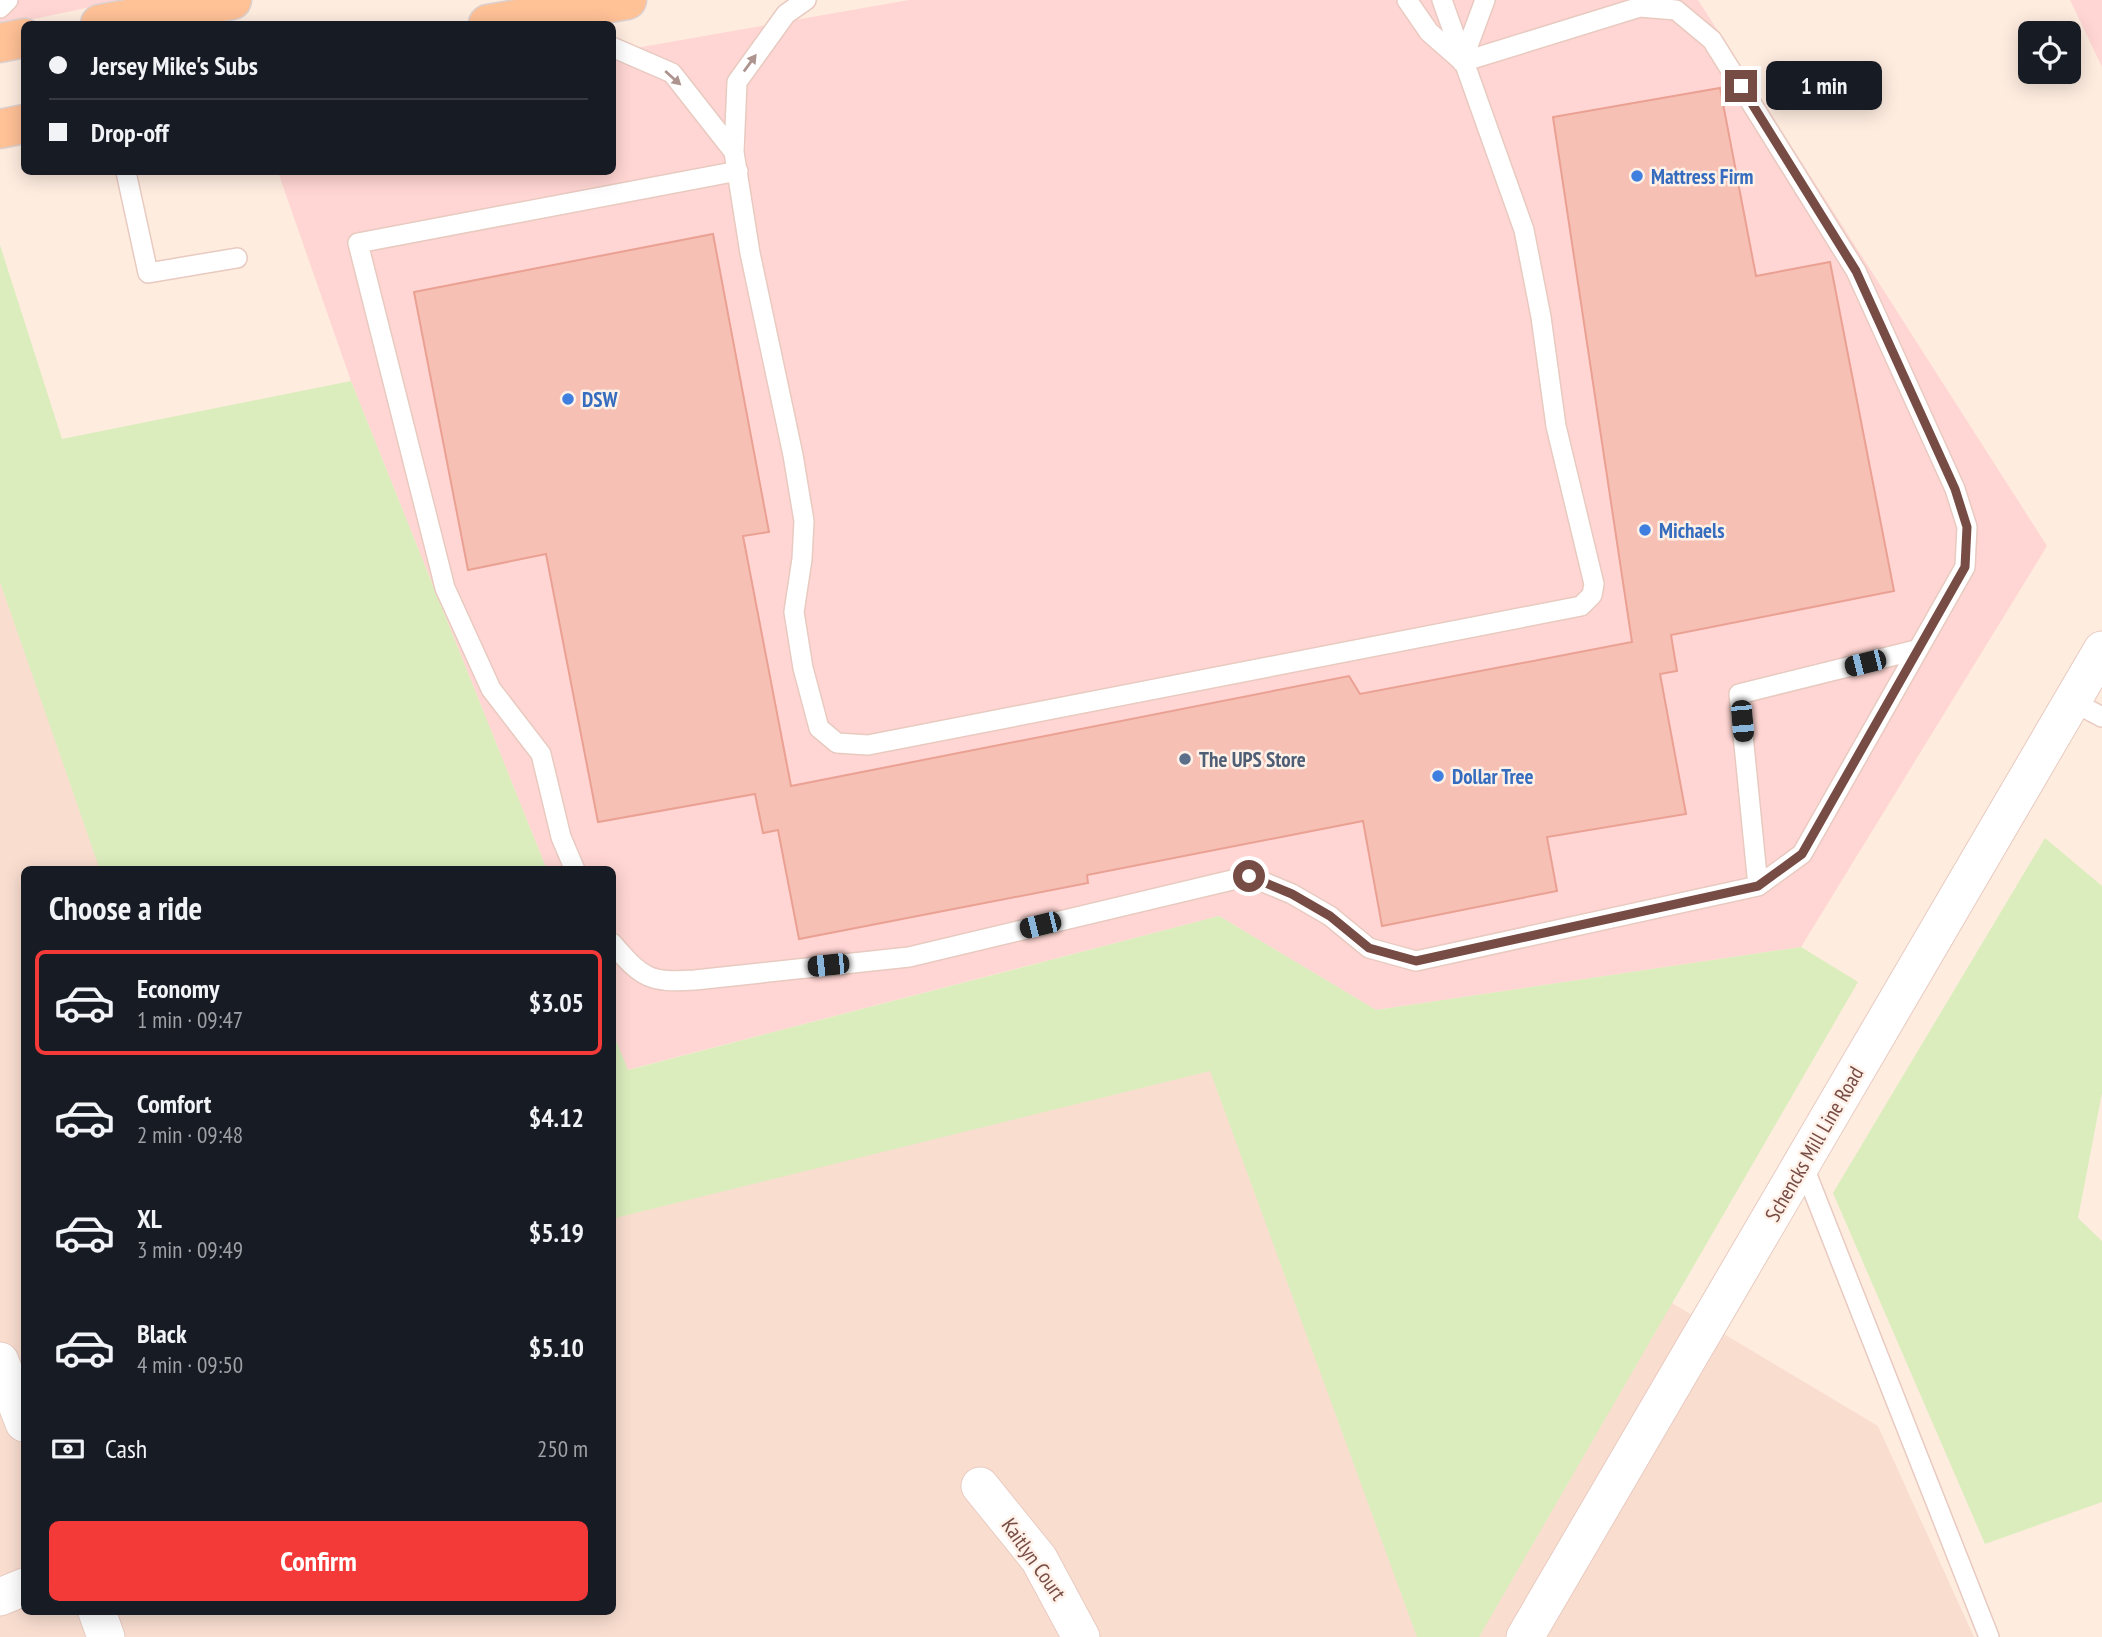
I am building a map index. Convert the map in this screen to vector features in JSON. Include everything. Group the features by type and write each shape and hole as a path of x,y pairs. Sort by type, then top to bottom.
{"main road":[{"path":"116,21 232,0"},
{"path":"508,21 627,0"},
{"path":"0,43 21,39"},
{"path":"0,130 21,125"}],"street":[{"name":"Schencks Mill Line Road","path":"1525,1637 1803,1165 2087,709 2102,650"},
{"path":"0,1361 21,1415"},
{"name":"Kaitlyn Court","path":"979,1486 1039,1559 1081,1637"},
{"path":"0,1597 21,1588"},
{"path":"98,1615 106,1637"}],"lane":[{"path":"0,8 8,0"},
{"path":"806,0 786,14 737,82 736,161 750,253 793,455 804,521 802,559 794,612 803,668 818,728 837,743 868,746 1581,606 1592,595 1594,584 1556,426 1541,317 1524,230 1442,0"},
{"path":"1407,0 1429,32 1462,62"},
{"path":"1462,62 1485,0"},
{"path":"616,948 635,970 662,982 909,957 1249,876 1292,894 1330,916 1369,948 1416,961 1758,886 1802,854 1965,567 1967,527 1955,489 1856,271 1712,40 1676,10 1640,7 1462,62"},
{"path":"616,49 672,74 736,161"},
{"path":"573,866 561,837 541,754 491,689 445,588 358,243 736,161"},
{"path":"127,175 148,273 237,258"},
{"path":"1758,886 1739,694 1916,650"},
{"path":"1803,1165 1989,1637"}],"shaded area":[{"path":"0,0 124,0 21,21 0,26"},
{"path":"909,0 1698,0 2047,546 1801,947 1376,1010 1219,916 627,1070 616,1041 616,866 545,866 351,381 279,175 616,175 616,51"},
{"path":"2070,0 2102,0 2102,67 2081,21"},
{"path":"0,450 423,866 21,866 21,1615 616,1615 616,1059 628,1071 1170,1003 1878,1426 1974,1637 0,1637"}],"green space":[{"path":"0,245 62,439 351,381 545,866 99,866 0,582"},
{"path":"2045,838 2102,886 2102,1093 2078,1218 2102,1241 2102,1502 1985,1544 1833,1193"},
{"path":"1219,916 1376,1010 1801,947 1858,982 1479,1637 1417,1637 1210,1071 616,1218 616,1040 628,1070"}],"building":[{"path":"1720,88 1756,276 1830,262 1894,591 1671,635 1677,671 1660,674 1686,814 1547,837 1557,891 1382,926 1363,821 1087,875 1088,883 799,939 778,830 763,833 755,794 598,822 546,554 468,570 414,292 713,234 769,532 743,536 791,786 1349,676 1360,694 1632,642 1553,117"}],"place":[{"name":"Mattress Firm","path":"1637,176"},
{"name":"DSW","path":"568,399"},
{"name":"Michaels","path":"1645,530"},
{"name":"The UPS Store","path":"1185,759"},
{"name":"Dollar Tree","path":"1438,776"}],"route":[{"path":"1249,876 1292,894 1330,916 1369,948 1416,961 1758,886 1802,854 1965,567 1967,527 1955,489 1856,271 1741,86"}]}
